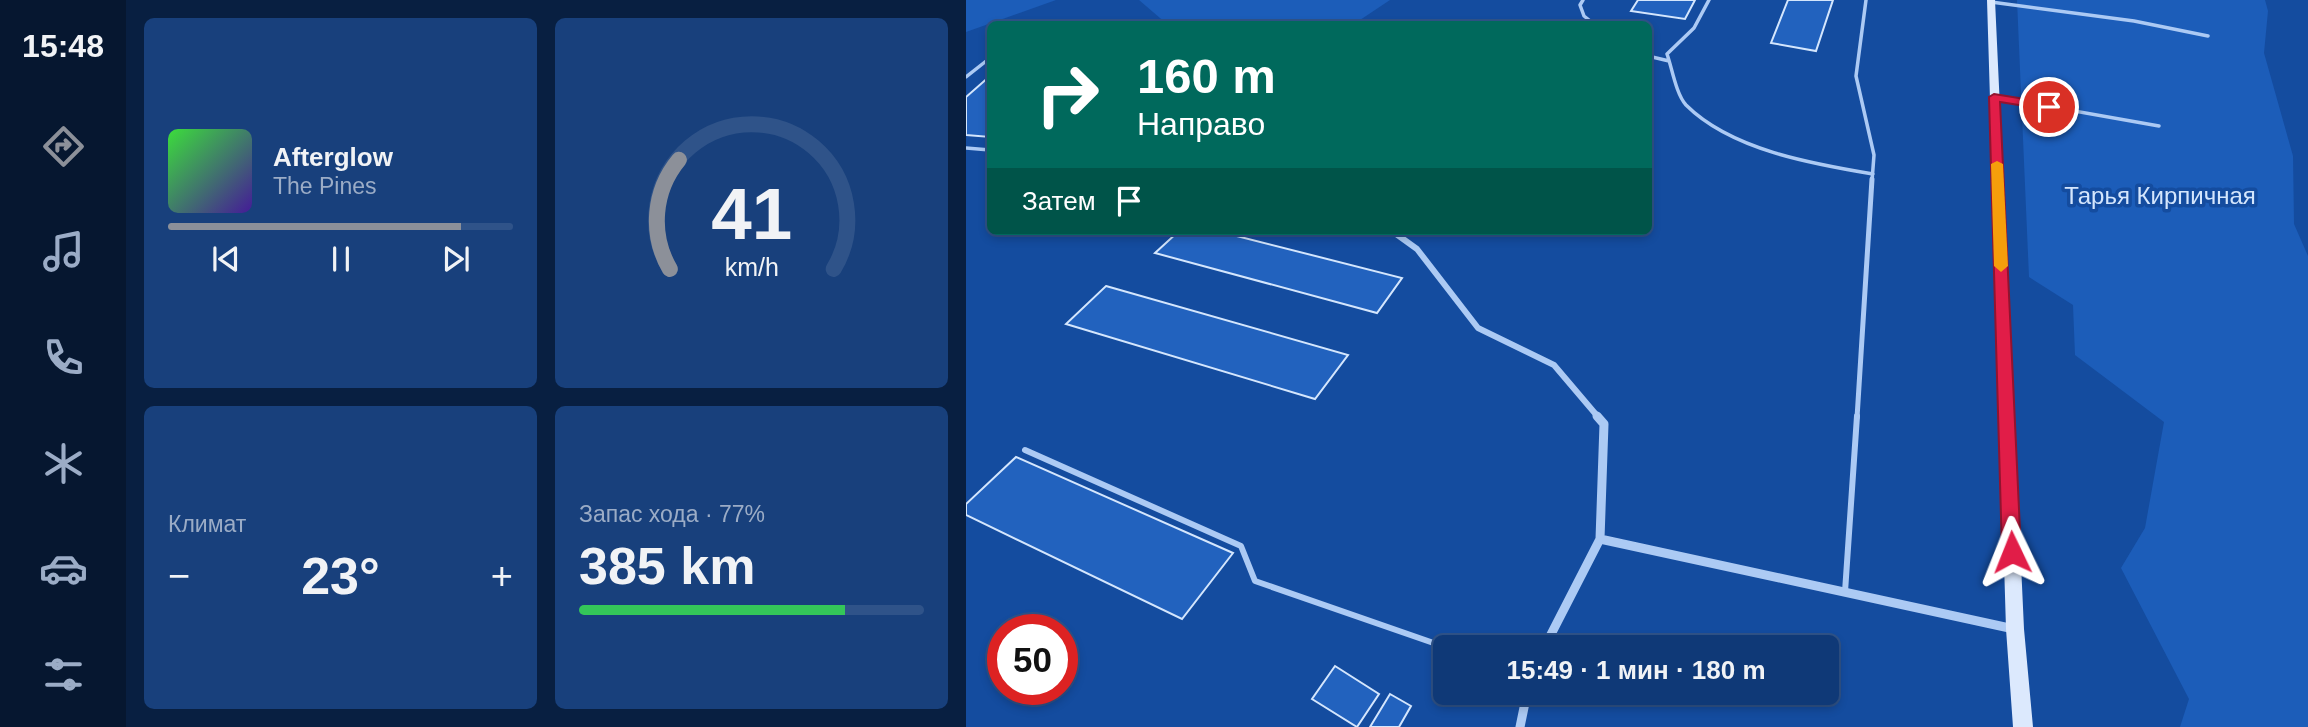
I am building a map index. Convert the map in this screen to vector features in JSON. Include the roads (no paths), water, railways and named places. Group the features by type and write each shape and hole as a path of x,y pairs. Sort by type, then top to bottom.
{"main road":[{"path":"1991,1 2015,629 2023,727"}],"street":[{"path":"1397,235 1417,250 1478,328 1554,365 1604,424 1600,539 1551,635"},
{"path":"1600,539 2015,629"},
{"path":"1520,727 1525,705"}],"lane":[{"path":"1583,0 1580,5 1584,16 1590,21"},
{"path":"1709,0 1694,28 1667,54 1684,103 1718,129 1797,161 1873,174"},
{"path":"1845,592 1874,155 1856,76 1866,0"},
{"path":"1991,1 2134,21 2208,36"},
{"path":"1652,57 1669,61"},
{"path":"966,77 987,60"},
{"path":"1994,97 2159,126"},
{"path":"966,148 987,150"},
{"path":"1025,450 1241,546 1255,581 1433,643"}],"park label":[{"name":"Тарья Кирпичная","path":"2160,196"}]}
